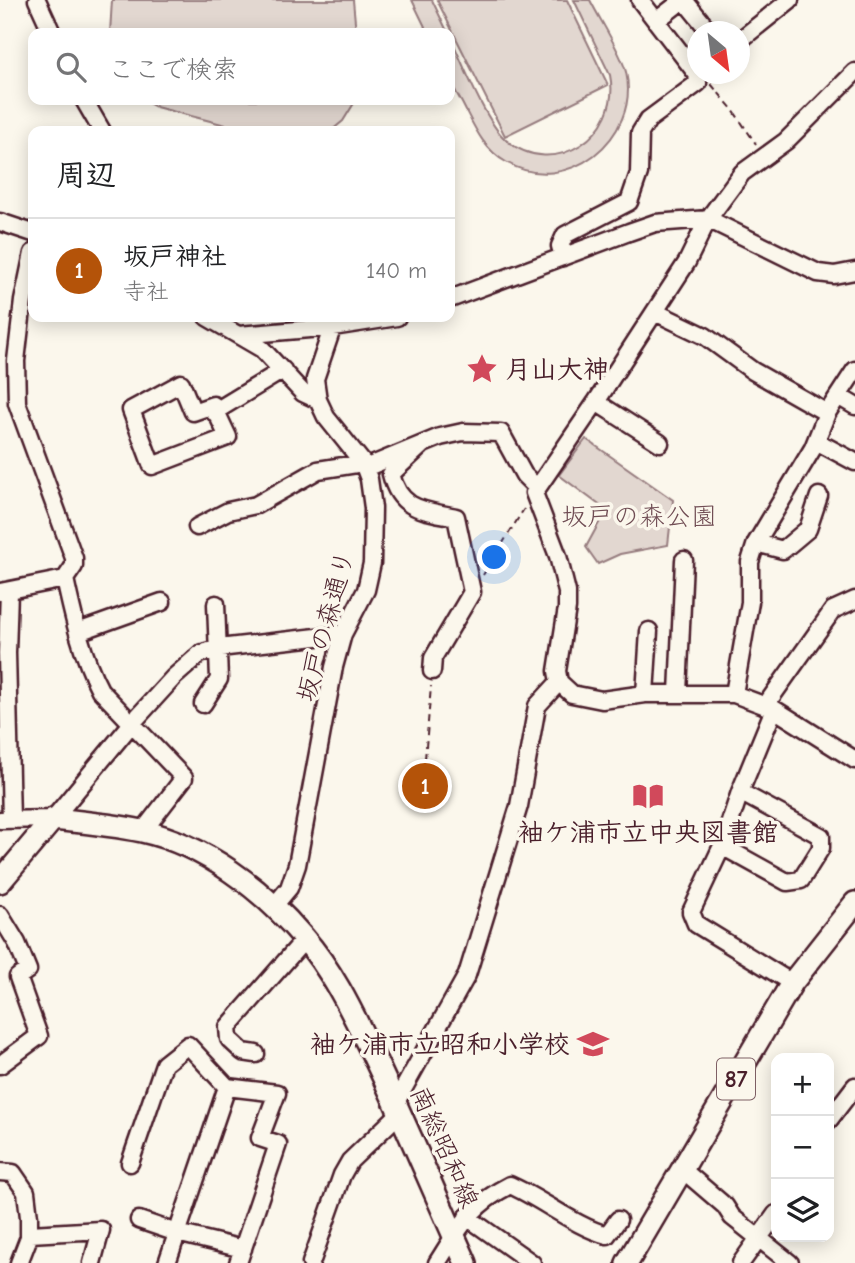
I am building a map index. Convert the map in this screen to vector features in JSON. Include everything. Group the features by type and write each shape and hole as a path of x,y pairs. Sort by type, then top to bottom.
{"main road":[{"name":"南総昭和線","path":"52,819 143,831 184,846 235,875 274,906 305,939 347,1001 398,1107 466,1263"},
{"path":"0,882 52,819"},
{"name":"87","path":"627,1263 792,983 855,903"}],"street":[{"path":"37,0 50,28"},
{"path":"640,0 687,61"},
{"path":"656,21 684,0 701,21"},
{"path":"750,32 790,0"},
{"path":"536,491 687,262 708,219 742,173 786,141 855,72"},
{"path":"563,257 560,246 565,235 629,202 639,173 639,133 648,120 697,84"},
{"path":"87,105 99,126"},
{"path":"455,297 655,223 708,219 818,273 834,275 855,271"},
{"path":"0,222 28,231"},
{"path":"28,278 16,362 17,403 74,558 74,566 65,579 5,592 5,820 52,819 133,722 200,654 219,648 343,634"},
{"path":"655,312 705,336 754,371 827,413"},
{"path":"216,322 262,349 303,393 318,400"},
{"path":"239,335 335,322 316,379 318,400"},
{"path":"214,412 283,370"},
{"path":"734,694 750,602 750,562 756,543 816,441 827,413 855,370"},
{"path":"181,383 193,412 213,405 214,412 228,437 152,467 131,410 181,383"},
{"path":"838,396 855,406"},
{"name":"坂戸の森通り","path":"274,906 289,888 297,866 334,667 343,634 366,590 373,563 373,508 364,465 326,417 318,400"},
{"path":"596,401 660,443"},
{"path":"197,527 228,511 256,505 318,470 364,465 440,437 463,432 501,433 536,491 558,556 567,592 567,608 557,671 559,682 572,694 602,700 678,692 734,694 770,708 851,757 855,738"},
{"path":"816,441 855,462"},
{"path":"421,446 391,474 394,486 401,498 416,508 456,517 472,592 433,658 432,671"},
{"path":"756,543 783,550 808,528 819,496"},
{"path":"678,692 684,560"},
{"path":"65,579 78,632 91,673 100,690 184,778 143,831"},
{"path":"792,983 696,924 691,912 722,846 770,708 833,610 855,600"},
{"path":"78,632 162,602"},
{"path":"203,704 219,679 216,604"},
{"path":"645,694 649,631"},
{"path":"311,1263 349,1161 398,1107 467,975 519,806 537,706 559,682"},
{"path":"722,846 787,882 801,880 821,848 821,836 740,792"},
{"path":"0,915 17,943 28,970 18,977 39,1036 0,1065"},
{"path":"256,1054 243,1052 229,1039 228,1027 305,939"},
{"path":"130,1163 164,1064 188,1045 227,1087 276,1093 260,1138 278,1144 241,1256 139,1220"},
{"path":"832,1116 855,1086"},
{"path":"167,1263 227,1087"},
{"path":"683,1170 725,1206 732,1217 758,1240 790,1263"},
{"path":"0,1172 13,1173 26,1192 30,1234 19,1263"},
{"path":"437,1263 467,1217 489,1195 510,1185 535,1196 594,1231 607,1235 618,1220"},
{"path":"467,1217 532,1263"},
{"path":"741,1263 771,1221"},
{"path":"30,1234 101,1230 92,1263"}],"path":[{"path":"711,84 766,155"},
{"path":"472,592 536,491"},
{"path":"425,760 432,671"}],"green space":[{"path":"112,0 353,0 356,28 110,28"},
{"path":"412,0 432,0 446,28 426,28"},
{"path":"437,0 567,0 608,85 505,136 455,36 455,28 451,28"},
{"path":"574,0 590,0 623,64 628,96 622,119 610,139 594,155 574,167 552,172 529,171 498,157 485,144 475,128 455,89 455,47 498,132 525,151 544,155 563,153 580,145 595,132 606,116 611,96 610,75"},
{"path":"152,105 353,105 337,126 230,126"},
{"name":"坂戸の森公園","path":"586,439 673,500 668,545 620,554 598,564 586,547 606,510 559,475"}],"place":[{"name":"月山大神","path":"482,369"},
{"name":"坂戸神社","path":"425,786"},
{"name":"袖ケ浦市立中央図書館","path":"648,796"},
{"name":"袖ケ浦市立昭和小学校","path":"593,1044"}]}
